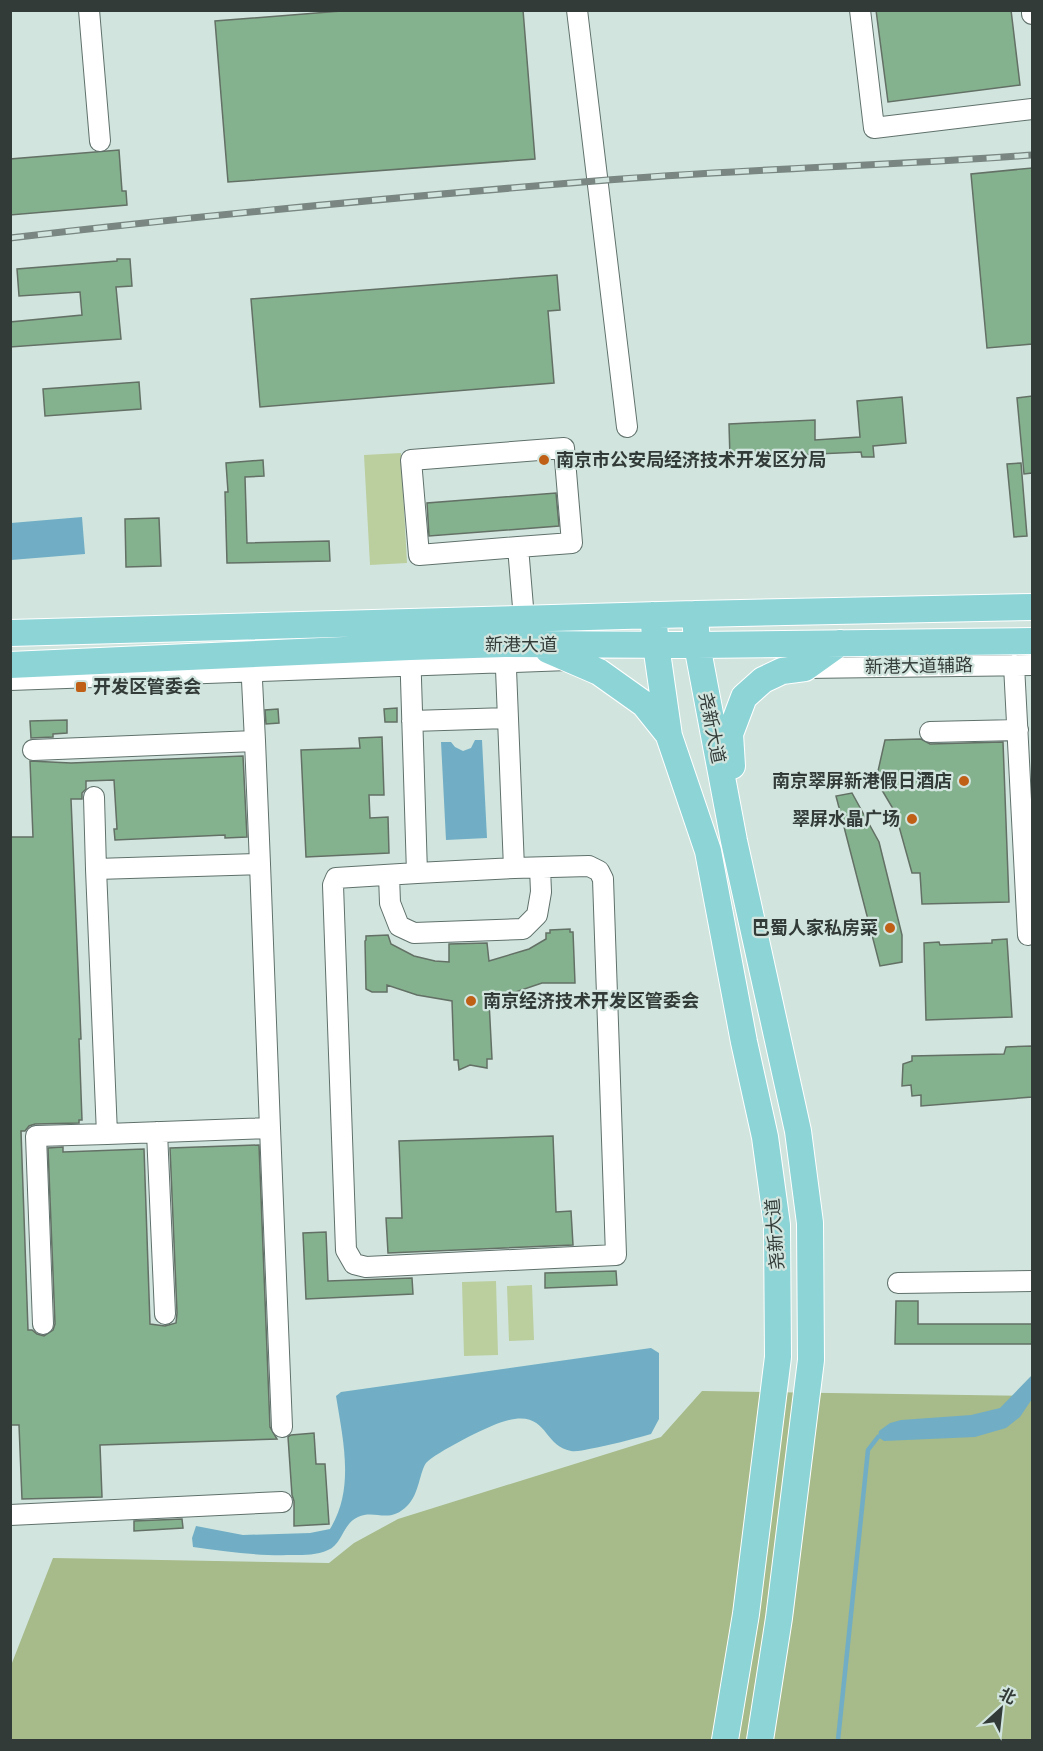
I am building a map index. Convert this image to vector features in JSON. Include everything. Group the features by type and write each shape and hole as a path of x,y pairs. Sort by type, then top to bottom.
{"main road":[{"name":"新港大道","path":"10,633 1032,607"},
{"name":"尧新大道","path":"695,614 697,645 734,841 798,1131 810,1223 811,1360 779,1618 760,1740"},
{"name":"尧新大道","path":"653,615 669,735 708,851 744,1042 765,1137 777,1226 778,1358 746,1614 725,1740"},
{"name":"新港大道","path":"10,665 251,663 506,653 537,645 1032,641"},
{"name":"尧新大道","path":"734,841 730,734 744,697 763,680 782,671 805,668 840,643"},
{"name":"尧新大道","path":"537,645 599,672 644,704 669,735"}],"street":[{"path":"89,10 100,141"},
{"path":"577,10 627,427"},
{"path":"860,10 874,128 1032,109"},
{"path":"564,448 572,543 518,548 419,555 411,460 564,448"},
{"path":"518,548 524,619"},
{"path":"514,868 506,653 571,660"},
{"path":"410,656 417,873"},
{"path":"10,680 251,663 282,1428"},
{"path":"1023,665 1018,730 1028,935"},
{"name":"新港大道辅路","path":"805,668 1023,665"},
{"path":"412,721 508,718"},
{"path":"930,732 1018,730"},
{"path":"33,750 255,741"},
{"path":"93,797 107,1134"},
{"path":"96,869 260,864"},
{"path":"589,866 599,871 603,879 616,1255 366,1267 354,1264 346,1250 333,885 336,878 540,868 589,866"},
{"path":"390,875 390,903 399,926 414,933 523,929 537,915 541,892 540,868"},
{"path":"44,1324 36,1136 270,1128"},
{"path":"157,1132 165,1314"},
{"path":"898,1283 1032,1281"},
{"path":"10,1515 282,1502"}],"green space":[{"path":"401,453 407,563 370,565 364,455"},
{"path":"496,1281 498,1355 464,1356 462,1282"},
{"path":"532,1285 534,1340 509,1341 507,1286"},
{"path":"702,1391 1032,1396 1032,1740 11,1740 10,1668 53,1558 329,1563 354,1543 398,1519 661,1437"}],"water":[{"path":"82,517 85,554 11,560 11,523"},
{"path":"475,740 482,740 487,838 446,840 441,742 451,742 463,751 471,748"},
{"path":"651,1348 659,1353 659,1419 651,1434 605,1446 573,1451 561,1448 537,1423 517,1419 502,1422 462,1440 431,1459 424,1467 415,1495 408,1505 395,1514 358,1517 349,1524 336,1544 328,1550 306,1555 267,1555 193,1547 192,1538 196,1526 243,1535 310,1533 330,1529 338,1514 345,1481 344,1447 336,1396 341,1392"},
{"path":"1032,1375 1032,1399 1020,1417 1006,1428 975,1437 884,1441 878,1437 879,1431 890,1423 901,1420 971,1415 1000,1408"}],"building":[{"path":"354,10 523,10 535,159 228,182 215,21"},
{"path":"876,10 1011,10 1020,85 888,102"},
{"path":"119,150 122,191 126,191 127,205 10,215 10,159"},
{"path":"1032,168 1032,344 987,348 971,174"},
{"path":"117,259 130,259 132,286 116,287 121,339 10,347 10,322 82,315 80,292 19,296 17,269 117,261"},
{"path":"557,275 560,310 548,311 554,383 260,407 251,299"},
{"path":"139,382 141,409 45,416 43,389"},
{"path":"1032,396 1032,473 1024,474 1017,398"},
{"path":"902,397 906,443 873,446 874,457 862,457 861,452 730,458 729,424 815,420 815,440 860,437 857,401"},
{"path":"263,460 264,476 245,477 247,543 329,541 330,561 227,563 226,463"},
{"path":"1021,463 1027,536 1014,537 1007,464"},
{"path":"556,493 559,526 429,536 427,503"},
{"path":"159,518 161,566 126,567 125,519"},
{"path":"397,708 397,722 385,722 384,709"},
{"path":"278,709 279,723 266,724 265,710"},
{"path":"67,720 67,733 53,734 53,737 31,738 30,721"},
{"path":"382,737 384,795 369,795 370,818 388,817 389,853 306,857 301,750 360,748 359,738"},
{"name":"翠屏水晶广场","path":"921,739 930,744 1003,742 1009,902 922,904 920,873 912,873 895,812 876,780 885,740"},
{"path":"243,756 247,837 225,838 225,835 115,840 114,829 117,829 114,780 86,781 82,799 71,799 82,1120 79,1120 79,1123 35,1124 21,1131 28,1330 44,1336 53,1330 55,1324 48,1148 63,1147 63,1152 144,1149 150,1324 165,1326 176,1323 177,1313 170,1148 259,1145 270,1427 277,1439 100,1445 102,1497 22,1499 19,1425 11,1425 10,1411 10,837 33,837 30,761 71,763"},
{"path":"852,793 879,842 902,935 902,962 880,966 836,796"},
{"path":"570,929 570,932 573,932 575,983 542,983 489,1001 492,1059 487,1059 487,1068 470,1065 459,1070 458,1060 454,1060 452,1001 417,995 387,985 387,992 372,992 366,989 366,936 388,935 391,944 414,956 449,962 449,944 487,943 489,961 529,949 546,939 546,933 550,933 550,930"},
{"path":"1007,939 1012,1017 926,1020 924,943 939,942 940,945 992,943 992,940"},
{"path":"1032,1046 1032,1097 921,1106 921,1095 912,1096 911,1085 902,1086 903,1064 912,1061 912,1056 1004,1054 1006,1047"},
{"path":"553,1136 556,1212 571,1211 573,1245 388,1253 386,1218 402,1218 399,1141"},
{"path":"326,1232 328,1281 412,1278 413,1294 306,1299 303,1233"},
{"path":"616,1271 617,1285 545,1288 545,1273"},
{"path":"896,1301 918,1301 918,1324 1032,1324 1032,1344 895,1344"},
{"path":"314,1433 316,1464 325,1464 329,1524 294,1526 288,1437"},
{"path":"182,1519 183,1528 134,1531 134,1521"}],"waterway":[{"path":"838,1740 868,1450 878,1437"}],"railway":[{"path":"10,238 302,207 595,181 1032,155"}],"place":[{"name":"南京市公安局经济技术开发区分局","path":"544,460"},
{"name":"开发区管委会","path":"81,687"},
{"name":"南京翠屏新港假日酒店","path":"964,781"},
{"name":"翠屏水晶广场","path":"912,819"},
{"name":"巴蜀人家私房菜","path":"890,928"},
{"name":"南京经济技术开发区管委会","path":"471,1001"}]}
